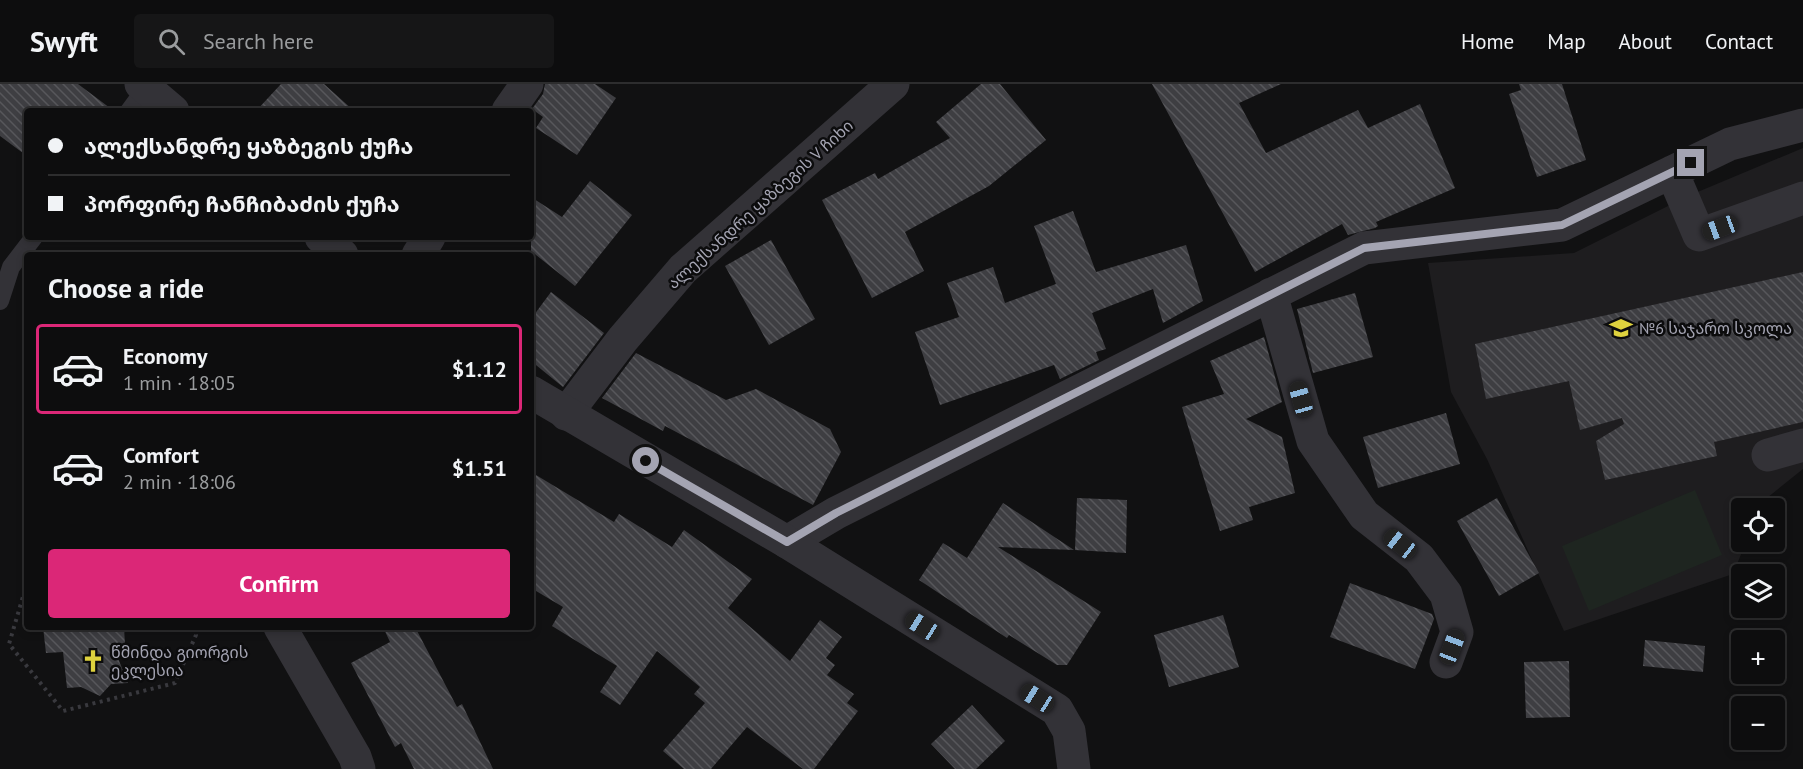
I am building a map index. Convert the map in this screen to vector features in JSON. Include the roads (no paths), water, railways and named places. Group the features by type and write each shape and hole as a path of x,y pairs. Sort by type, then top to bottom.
{"street":[{"path":"510,108 527,84"},
{"name":"ალექსანდრე ყაზბეგის V ჩიხი","path":"566,414 622,339 683,269 893,84"},
{"path":"139,94 167,108"},
{"path":"787,542 847,508 1364,248 1562,225 1730,144 1803,125"},
{"path":"1672,172 1699,235 1803,198"},
{"path":"324,240 338,252"},
{"path":"1271,294 1313,441 1364,515 1419,558 1446,594 1457,632 1446,662"},
{"path":"534,394 787,542 1057,710 1069,731 1074,769"},
{"path":"1767,455 1803,445"},
{"path":"282,630 355,757 358,769"}],"lane":[{"path":"0,301 11,267 31,240"}],"place":[{"name":"№6 საჯარო სკოლა","path":"1621,328"},
{"name":"წმინდა გიორგის ეკლესია","path":"93,661"}]}
